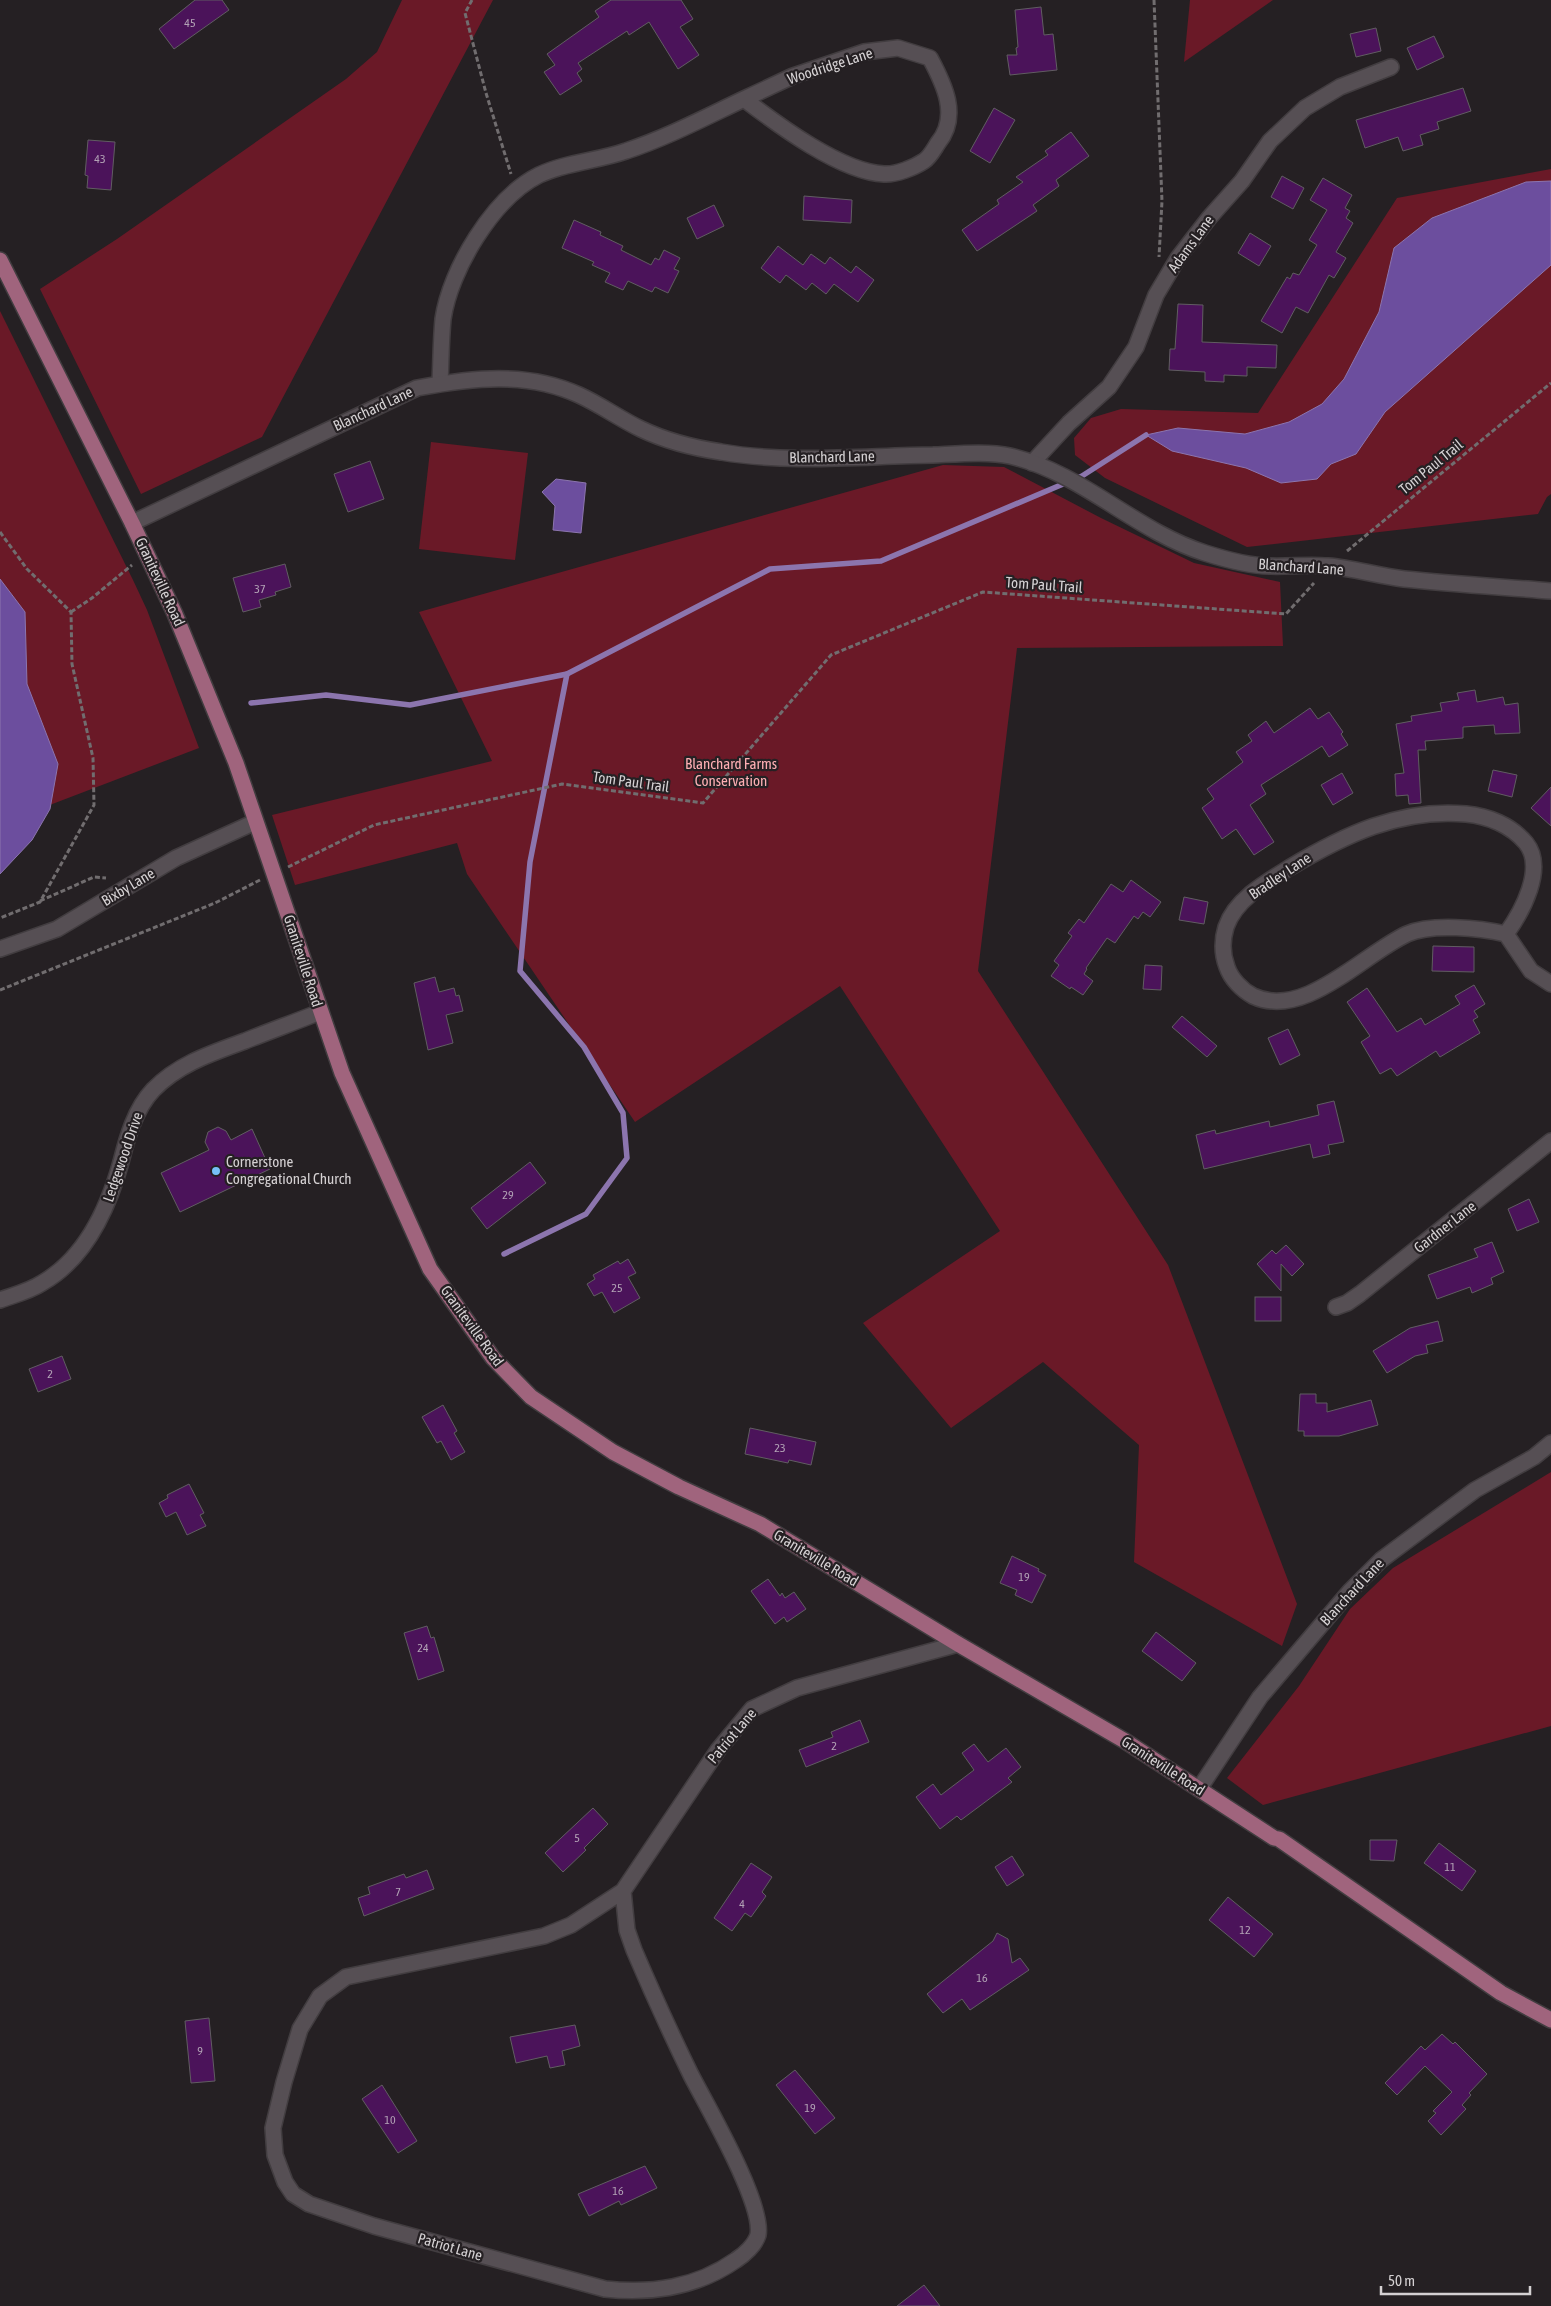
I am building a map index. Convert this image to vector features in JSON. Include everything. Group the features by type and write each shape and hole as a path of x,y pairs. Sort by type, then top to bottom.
{"main road":[{"name":"Graniteville Road","path":"0,260 132,523 175,614 236,763 342,1073 430,1269 493,1358 525,1392 613,1452 679,1487 760,1524 958,1644 1119,1738 1274,1838 1279,1838 1501,1993 1551,2020"}],"street":[{"name":"Woodridge Lane","path":"440,383 444,318 453,287 471,244 492,213 538,176 626,151 744,98 793,76 864,52 898,48 930,58 945,85 950,113 942,139 925,161 900,171 885,174 858,168 818,149 782,127 744,98"},
{"name":"Adams Lane","path":"1032,463 1068,423 1109,387 1136,347 1156,294 1178,258 1209,218 1242,181 1270,141 1305,108 1340,86 1391,67"},
{"name":"Blanchard Lane","path":"132,523 417,388 440,383 482,379 534,381 576,393 614,412 641,429 676,443 720,452 765,458 833,459 927,455 1008,455 1032,463 1077,483 1147,528 1178,543 1207,554 1265,566 1329,566 1401,579 1551,591"},
{"name":"Bradley Lane","path":"1453,813 1479,815 1499,822 1515,832 1530,848 1534,857 1532,877 1516,921 1506,934 1490,930 1438,928 1408,934 1306,996 1274,1002 1252,995 1239,985 1228,971 1223,950 1226,927 1239,906 1250,895 1275,877 1303,860 1360,831 1400,817 1417,814 1453,813"},
{"name":"Bixby Lane","path":"0,949 57,929 176,858 255,822"},
{"path":"1506,934 1531,971 1551,984"},
{"name":"Ledgewood Drive","path":"0,1300 41,1284 65,1267 82,1246 97,1225 112,1193 125,1147 139,1108 153,1090 192,1061 320,1012"},
{"name":"Gardner Lane","path":"1336,1307 1347,1303 1360,1294 1551,1141"},
{"name":"Blanchard Lane","path":"1199,1789 1260,1698 1350,1591 1375,1566 1475,1490 1534,1457 1551,1443"},
{"name":"Patriot Lane","path":"623,1891 627,1930 634,1950 691,2075 746,2183 758,2221 758,2236 746,2253 718,2273 685,2285 661,2290 634,2292 605,2289 374,2226 309,2204 294,2194 285,2182 275,2155 273,2128 300,2029 320,1996 346,1977 544,1936 571,1925 623,1891 718,1750 752,1708 797,1688 958,1644"}],"path":[{"path":"472,0 465,13 486,93 517,191"},
{"path":"1154,0 1162,200 1158,266"},
{"name":"Tom Paul Trail","path":"530,791 558,785 703,803 831,656 983,592 1286,614 1329,566 1551,383"},
{"path":"0,532 27,569 71,612 72,664 93,758 94,806 40,902"},
{"path":"71,612 92,598 146,553"},
{"path":"0,918 94,877 133,882"}],"green space":[{"path":"402,0 493,0 262,437 141,494 40,289 117,239 346,79 377,52"},
{"path":"1190,0 1273,0 1184,62"},
{"path":"1551,169 1551,494 1547,497 1538,514 1247,547 1105,478 1075,455 1074,438 1091,418 1121,409 1258,413 1397,198"},
{"path":"0,311 147,610 199,748 0,824"},
{"path":"431,442 528,453 515,560 419,549"},
{"name":"Blanchard Farms Conservation","path":"943,465 1004,467 1101,518 1194,563 1280,582 1283,646 1017,648 978,971 1168,1265 1297,1604 1282,1646 1134,1562 1139,1445 1043,1362 951,1428 863,1323 1000,1231 840,986 635,1122 467,874 457,843 295,885 272,815 492,761 419,612"},
{"path":"1551,1472 1551,1726 1263,1805 1227,1778 1299,1686 1350,1609 1393,1568"}],"shaded area":[{"path":"1551,181 1551,265 1385,412 1356,454 1331,464 1317,479 1281,483 1246,468 1172,451 1146,435 1178,428 1245,434 1289,422 1322,404 1344,379 1379,312 1394,248 1432,218 1526,182"},
{"path":"556,479 586,483 581,533 553,530 555,506 542,492"},
{"path":"0,579 25,612 27,684 58,764 50,809 32,840 0,874"}],"building":[{"path":"195,0 222,0 229,10 174,49 159,29"},
{"path":"611,0 681,0 693,19 680,27 699,55 678,69 649,22 629,35 627,31 578,63 582,69 577,73 582,81 560,95 544,72 555,65 547,54 599,17 595,11"},
{"path":"1041,7 1044,35 1053,34 1057,70 1010,75 1007,55 1017,55 1016,48 1018,47 1015,10"},
{"path":"1376,28 1381,51 1356,57 1350,34"},
{"path":"1434,36 1444,57 1417,70 1407,48"},
{"path":"1463,88 1471,111 1437,122 1439,129 1420,135 1423,145 1403,151 1398,137 1365,148 1356,120"},
{"path":"994,108 1015,120 990,163 970,151"},
{"path":"1071,132 1089,156 1056,180 1059,186 1033,205 1037,211 977,251 962,230 999,204 997,200 1023,182 1016,177 1048,155 1045,151"},
{"path":"88,140 115,142 111,190 87,188 88,176 85,175"},
{"path":"1282,176 1304,188 1293,209 1271,197"},
{"path":"1323,178 1352,195 1345,208 1350,211 1346,218 1353,223 1336,252 1346,258 1334,278 1329,275 1308,313 1296,307 1282,333 1261,321 1287,277 1290,279 1293,273 1299,275 1317,245 1309,240 1327,210 1310,200"},
{"path":"804,196 852,200 851,223 803,220"},
{"path":"714,205 724,226 697,239 687,218"},
{"path":"574,220 601,232 600,235 623,246 621,250 651,265 655,258 659,260 664,250 680,258 674,269 679,271 668,293 655,287 652,292 628,281 623,290 605,282 610,273 592,265 594,262 562,248"},
{"path":"1250,233 1271,246 1259,266 1238,253"},
{"path":"778,246 803,265 811,254 825,264 830,257 851,273 856,266 874,280 858,302 834,284 826,294 812,283 806,290 786,275 780,283 761,268"},
{"path":"1178,304 1203,305 1202,342 1277,345 1276,368 1247,367 1247,376 1224,375 1224,382 1205,381 1205,372 1169,370 1170,349 1175,349"},
{"path":"370,461 384,499 348,512 334,474"},
{"path":"285,564 291,587 275,592 276,595 259,600 261,607 243,612 233,578"},
{"path":"1475,690 1477,702 1503,697 1505,705 1518,703 1520,733 1495,734 1494,725 1463,727 1463,738 1425,741 1426,750 1418,750 1421,803 1409,804 1408,795 1396,796 1395,774 1404,773 1396,724 1412,721 1411,716 1442,711 1440,703 1459,700 1457,693"},
{"path":"1310,708 1318,719 1329,712 1343,732 1341,734 1348,745 1329,757 1322,746 1261,785 1266,794 1250,805 1274,842 1254,855 1236,829 1222,839 1202,808 1214,799 1207,789 1243,762 1236,752 1252,741 1248,735 1266,721 1274,733"},
{"path":"1493,770 1517,775 1512,797 1488,791"},
{"path":"1342,773 1353,793 1333,805 1321,785"},
{"path":"1551,787 1551,826 1531,808"},
{"path":"1131,880 1161,902 1150,917 1143,912 1138,919 1134,916 1115,943 1107,938 1086,968 1084,974 1093,981 1083,995 1051,976 1059,965 1054,961 1072,936 1068,933 1079,919 1084,923 1111,884 1123,892"},
{"path":"1184,897 1208,902 1204,924 1179,920"},
{"path":"1433,946 1474,947 1474,972 1432,971"},
{"path":"1145,965 1162,966 1161,990 1143,989"},
{"path":"435,977 439,992 454,988 456,996 459,995 463,1011 446,1015 453,1043 428,1050 414,983"},
{"path":"1474,985 1485,1004 1474,1011 1478,1017 1473,1020 1480,1033 1440,1057 1436,1051 1397,1076 1391,1068 1380,1074 1361,1042 1370,1036 1347,1002 1367,988 1397,1032 1421,1018 1425,1025 1460,1004 1455,996"},
{"path":"1182,1016 1217,1046 1207,1057 1172,1027"},
{"path":"1288,1029 1300,1055 1280,1065 1268,1038"},
{"path":"1334,1101 1344,1142 1328,1145 1330,1154 1313,1158 1310,1144 1204,1169 1196,1135 1215,1130 1216,1134 1269,1121 1270,1127 1319,1115 1317,1105"},
{"name":"Cornerstone Congregational Church","path":"218,1127 226,1131 231,1140 252,1129 270,1169 180,1212 161,1173 209,1150 205,1142 208,1132"},
{"path":"530,1162 546,1183 487,1229 471,1208"},
{"path":"1529,1199 1539,1222 1517,1231 1508,1209"},
{"path":"1492,1242 1504,1272 1491,1278 1493,1284 1472,1293 1470,1287 1437,1299 1428,1275 1478,1257 1474,1249"},
{"path":"1286,1245 1304,1264 1292,1276 1281,1264 1281,1291 1257,1264 1272,1250 1276,1254"},
{"path":"628,1259 636,1273 628,1277 640,1298 614,1313 602,1292 594,1296 587,1284 595,1279 593,1275 618,1261 620,1264"},
{"path":"1255,1297 1281,1297 1281,1321 1255,1321"},
{"path":"1438,1321 1443,1341 1426,1345 1428,1353 1415,1356 1387,1373 1373,1351 1410,1328"},
{"path":"62,1356 71,1379 38,1392 29,1369"},
{"path":"1300,1394 1316,1394 1316,1403 1327,1403 1327,1412 1371,1400 1378,1425 1339,1436 1304,1436 1304,1431 1298,1431"},
{"path":"443,1405 457,1431 454,1433 465,1452 451,1460 441,1441 437,1443 422,1417"},
{"path":"750,1428 816,1442 811,1465 789,1460 788,1463 745,1454"},
{"path":"189,1484 204,1513 200,1515 206,1526 187,1535 176,1512 166,1517 159,1503 168,1498 167,1495"},
{"path":"1012,1556 1039,1569 1038,1571 1046,1575 1032,1603 1015,1595 1017,1590 1000,1583"},
{"path":"768,1579 780,1596 782,1593 785,1598 794,1592 806,1609 787,1622 784,1617 775,1624 751,1591"},
{"path":"427,1626 431,1638 434,1637 444,1671 418,1680 404,1633"},
{"path":"1156,1632 1196,1663 1182,1681 1142,1651"},
{"path":"860,1720 869,1742 806,1767 799,1750 833,1737 831,1732"},
{"path":"974,1744 988,1762 1006,1748 1021,1767 1008,1778 1012,1782 961,1820 957,1816 940,1829 916,1797 933,1784 941,1795 974,1770 962,1753"},
{"path":"593,1808 608,1824 584,1848 586,1850 563,1872 545,1853"},
{"path":"1370,1840 1397,1840 1394,1861 1370,1860"},
{"path":"1439,1843 1476,1871 1462,1891 1424,1863"},
{"path":"1012,1856 1024,1875 1007,1886 995,1867"},
{"path":"751,1863 772,1877 762,1892 766,1896 751,1917 745,1913 732,1931 714,1918"},
{"path":"427,1870 434,1889 364,1916 358,1898 370,1894 368,1887 404,1874 406,1878"},
{"path":"1228,1897 1273,1934 1254,1957 1209,1920"},
{"path":"997,1933 1008,1939 1012,1963 1020,1958 1029,1970 970,2010 962,1999 943,2013 927,1994 993,1941"},
{"path":"209,2018 215,2081 191,2083 185,2021"},
{"path":"575,2025 580,2046 562,2051 565,2065 550,2068 547,2056 516,2063 510,2037"},
{"path":"1442,2034 1453,2044 1455,2042 1487,2074 1469,2093 1471,2095 1462,2105 1466,2109 1441,2135 1428,2121 1436,2113 1433,2111 1452,2092 1425,2066 1397,2095 1385,2083 1421,2046 1425,2050"},
{"path":"795,2070 835,2118 815,2134 776,2085"},
{"path":"382,2085 417,2141 398,2153 362,2099"},
{"path":"645,2166 657,2188 621,2205 619,2201 589,2216 578,2194"},
{"path":"924,2285 940,2306 897,2306"}],"waterway":[{"path":"251,703 326,695 410,705 567,674 770,569 881,561 1082,476 1146,435"},
{"path":"504,1254 586,1214 627,1158 623,1113 584,1047 520,971 530,862 567,674"}],"place":[{"name":"Cornerstone Congregational Church","path":"216,1171"}]}
